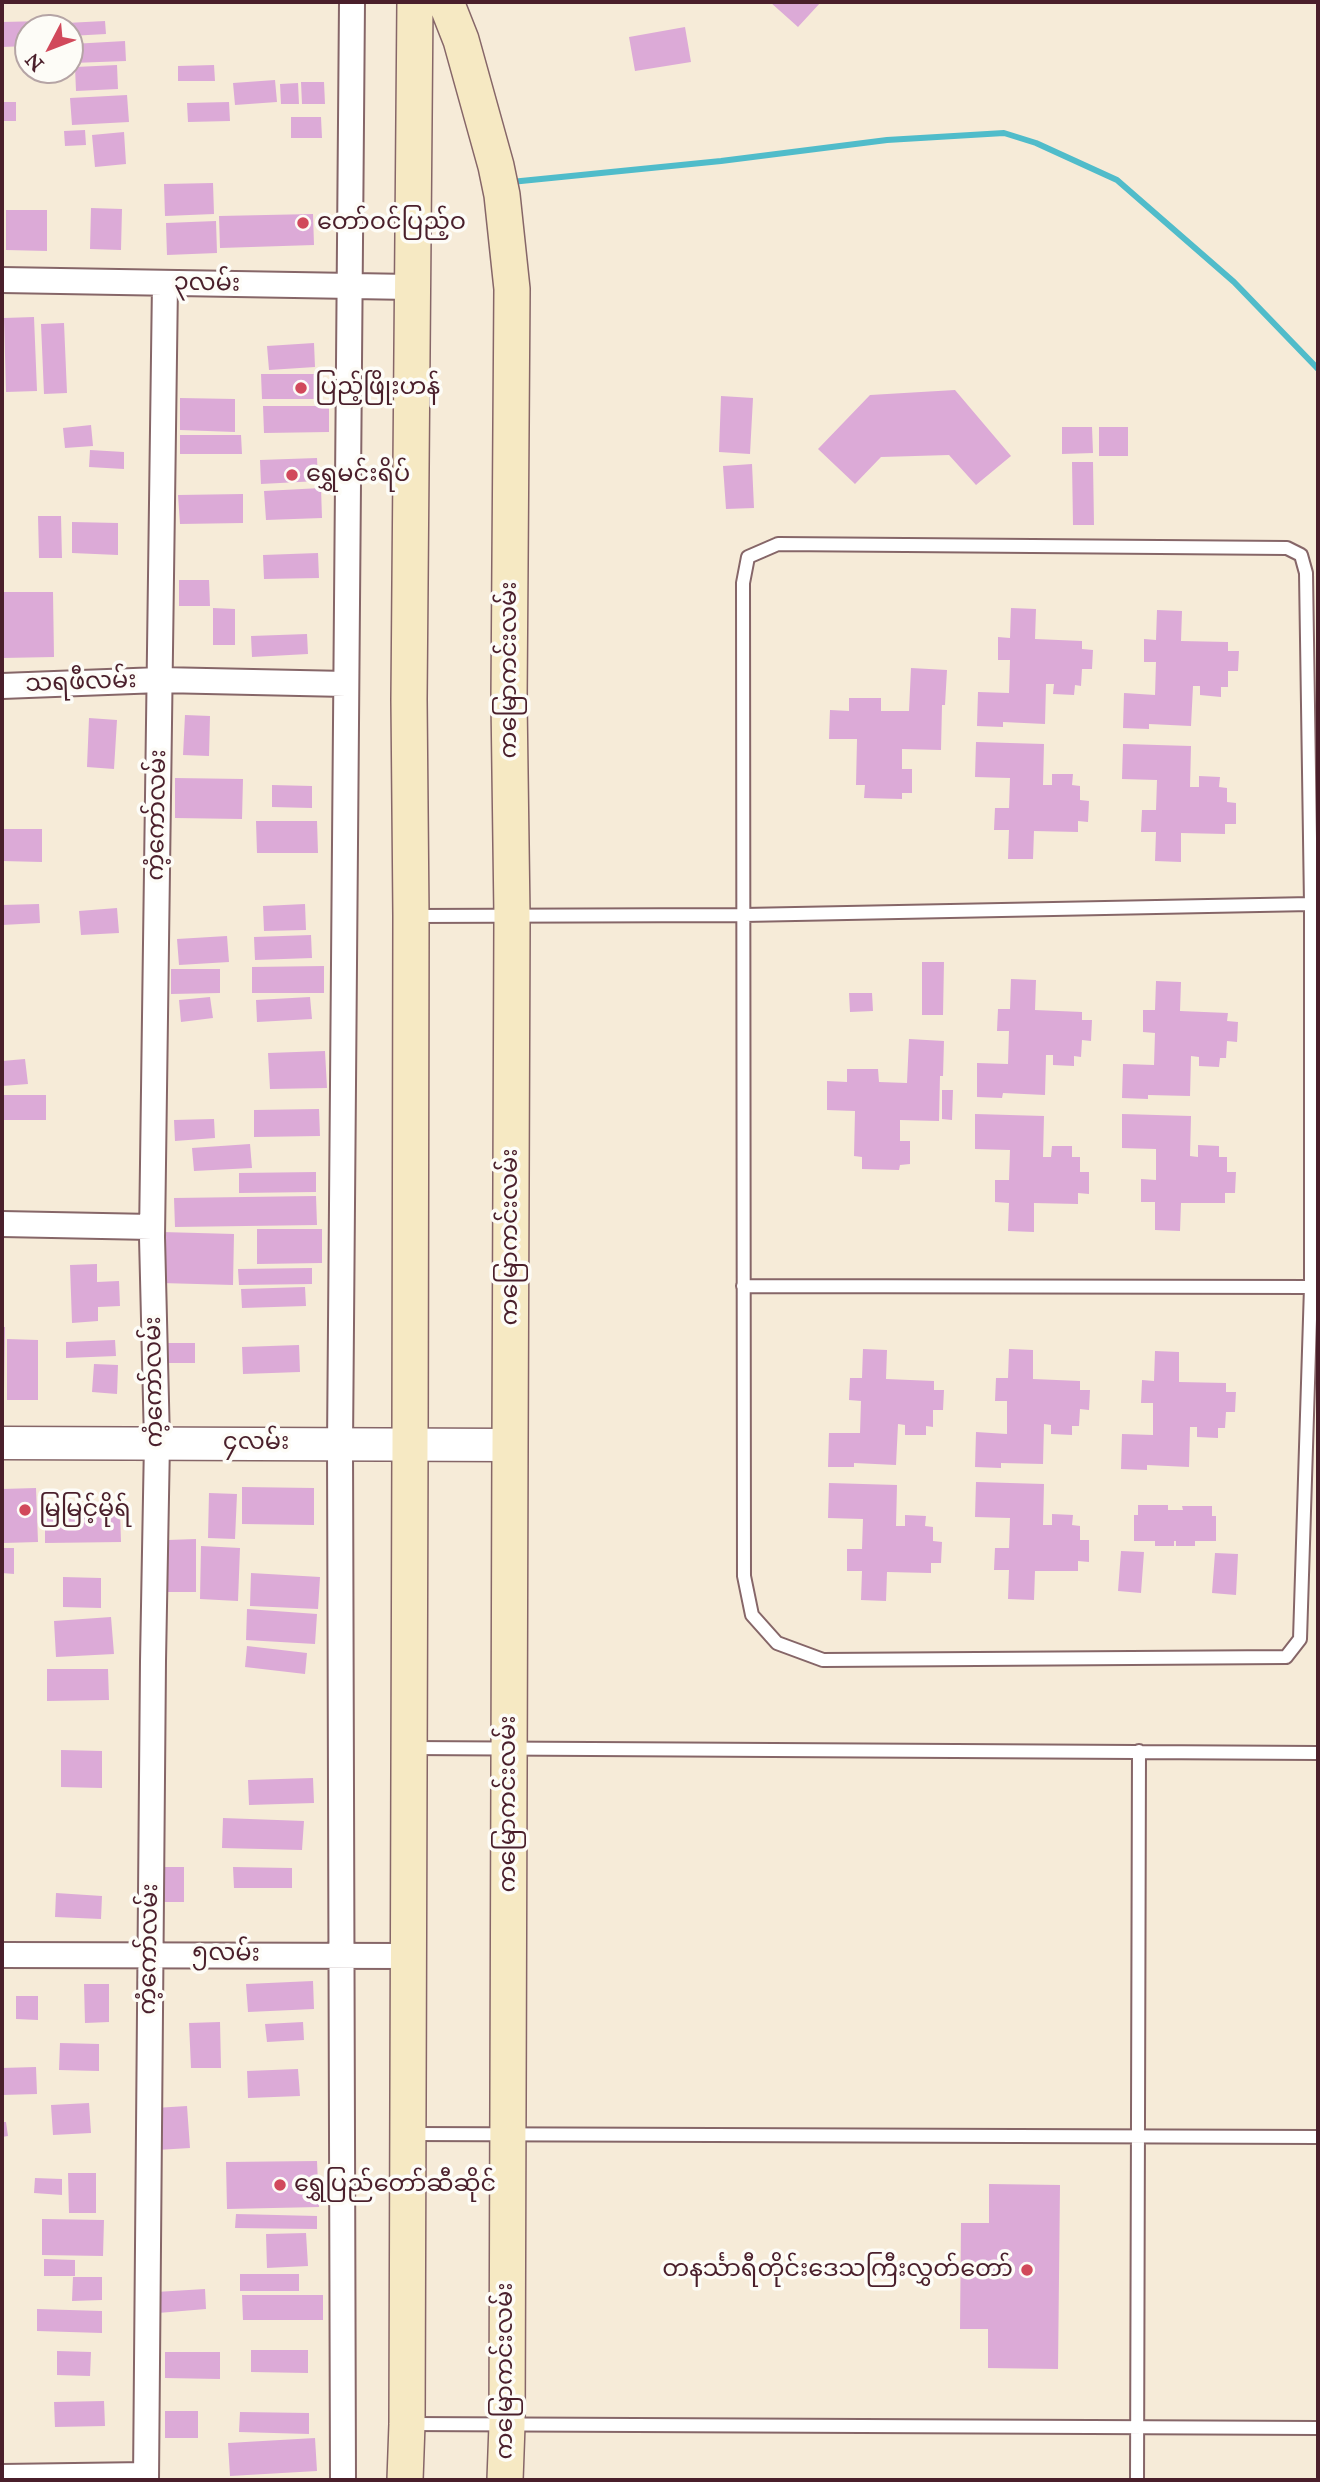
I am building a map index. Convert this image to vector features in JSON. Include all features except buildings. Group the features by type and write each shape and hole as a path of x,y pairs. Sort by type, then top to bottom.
{"main road":[{"path":"405,2480 410,1444 409,699 415,2"},
{"name":"ကမြောကင်းလမ်း","path":"446,2 461,40 499,180 512,289 505,2480"}],"street":[{"path":"343,2480 340,1444 352,2"},
{"name":"၃လမ်း","path":"2,279 411,287"},
{"name":"ကံ့ကော်လမ်း","path":"146,2478 157,1442 152,1227 165,283"},
{"name":"သရဖီလမ်း","path":"2,686 160,680 346,684"},
{"path":"2,1224 152,1227"},
{"name":"၄လမ်း","path":"2,1443 510,1445"},
{"name":"၅လမ်း","path":"2,1955 150,1953 408,1956"},
{"path":"2,2477 146,2478"}],"lane":[{"path":"778,544 1287,548 1301,555 1306,573 1311,904 1311,1287 1300,1639 1286,1657 823,1660 777,1643 752,1615 744,1576 744,915 743,583 748,557 778,544"},
{"path":"411,916 744,915 1311,904"},
{"path":"743,1286 1311,1287"},
{"path":"409,1748 1318,1753"},
{"path":"1137,2480 1139,1751"},
{"path":"406,2134 1139,2134 1318,2137"},
{"path":"407,2424 1318,2428"}],"waterway":[{"path":"511,182 721,161 887,140 1004,133 1036,143 1117,180 1234,282 1318,369"}],"place":[{"name":"တော်ဝင်ပြည့်ဝ","path":"303,223"},
{"name":"ပြည့်ဖြိုးဟန်","path":"301,388"},
{"name":"ရွှေမင်းရိပ်","path":"292,475"},
{"name":"မြမြင့်မိုရ်","path":"25,1510"},
{"name":"ရွှေပြည်တော်ဆီဆိုင်","path":"280,2185"},
{"name":"တနင်္သာရီတိုင်းဒေသကြီးလွှတ်တော်","path":"1027,2270"}]}
